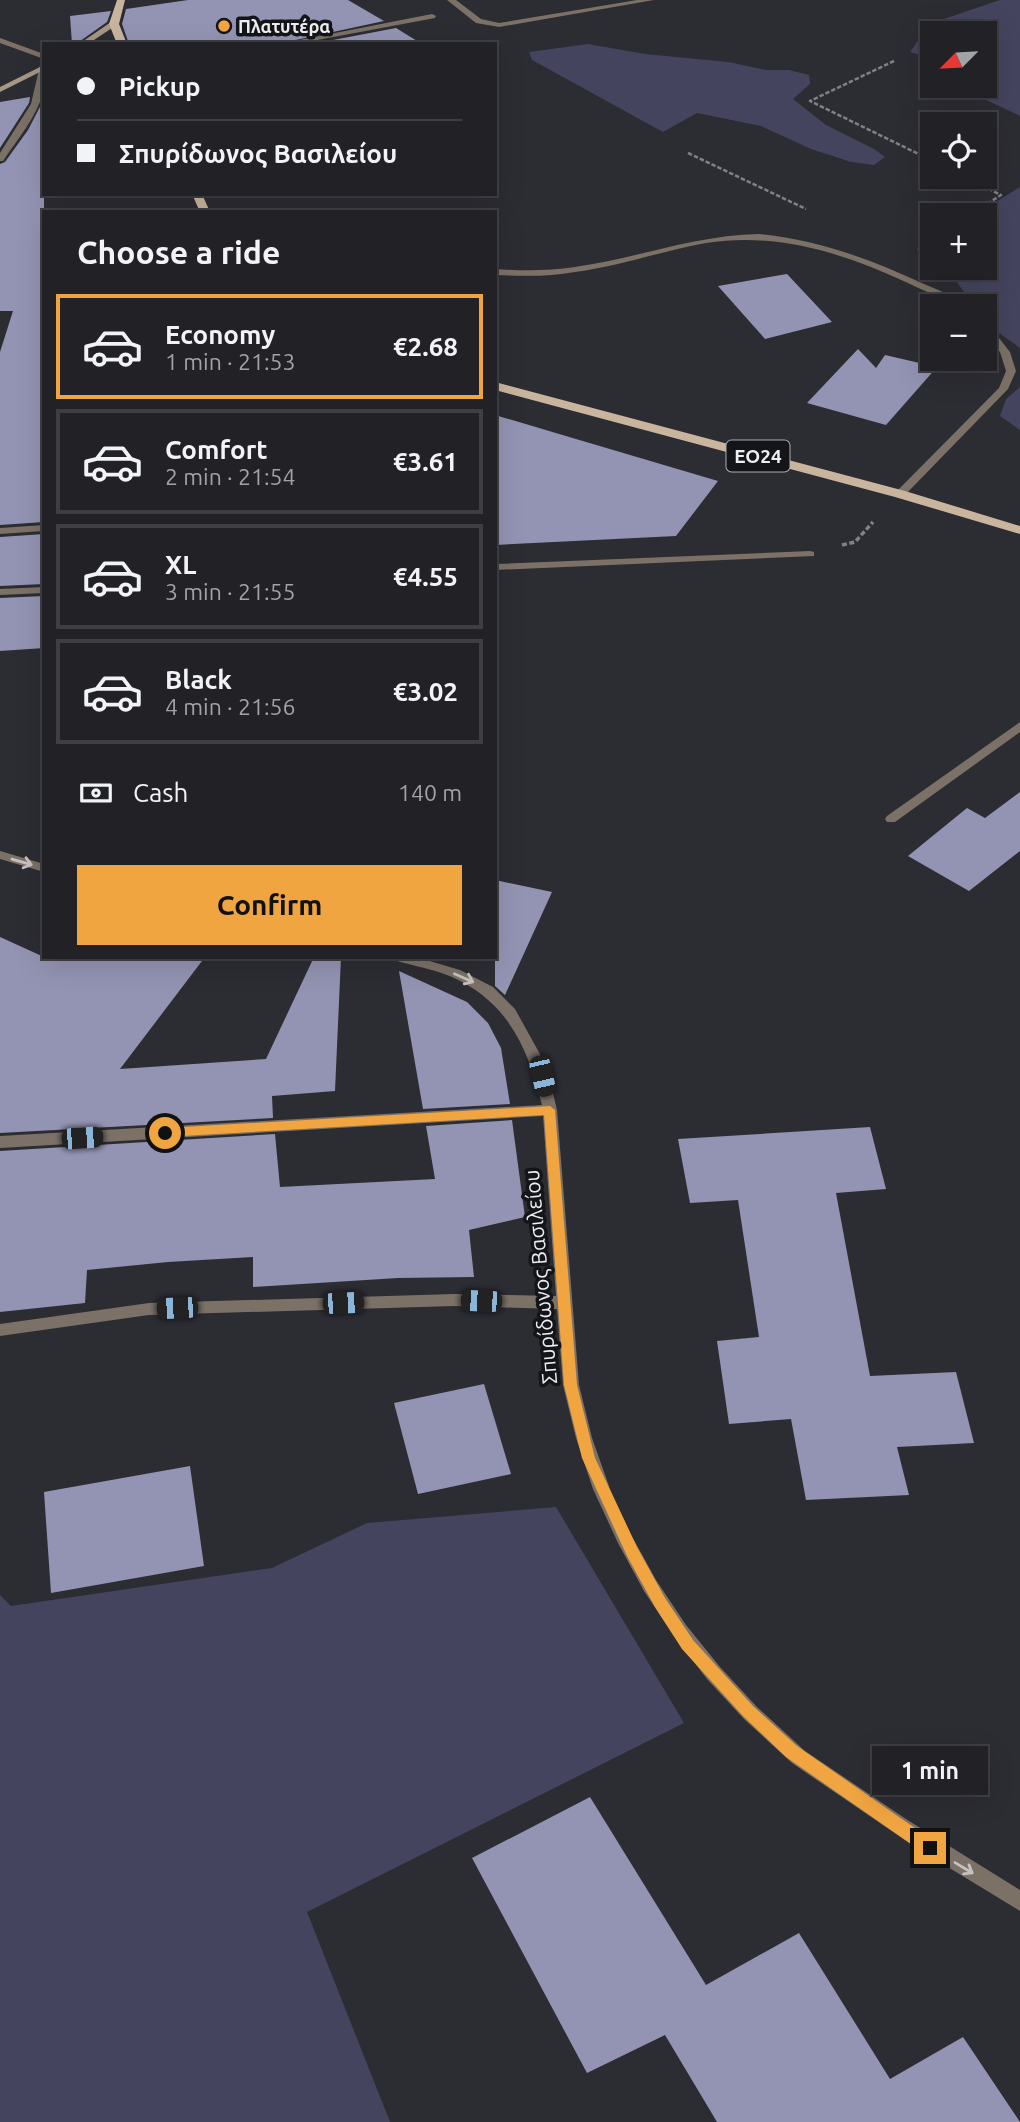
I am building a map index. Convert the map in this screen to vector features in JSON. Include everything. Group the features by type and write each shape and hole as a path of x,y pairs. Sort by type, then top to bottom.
{"main road":[{"path":"121,0 114,24 121,42"},
{"name":"ΕΟ24","path":"497,387 900,494 1020,530"}],"street":[{"path":"451,0 479,21 499,25 650,0"},
{"path":"295,42 432,16"},
{"path":"86,42 114,24"},
{"path":"0,40 42,56"},
{"path":"0,90 42,68"},
{"path":"0,159 36,102 42,82"},
{"path":"497,272 520,275 572,272 705,241 761,235 797,240 853,256 936,294"},
{"path":"900,494 1003,389 1011,371 1005,352 997,342"},
{"path":"0,531 42,528"},
{"path":"497,567 810,554"},
{"path":"0,593 42,590"},
{"path":"891,819 1020,726"},
{"path":"0,855 42,867"},
{"name":"Σπυρίδωνος Βασιλείου","path":"405,959 466,978 488,990 505,1004 527,1039 539,1065 550,1110 571,1385 589,1458 632,1552 660,1603 688,1644 748,1711 792,1751 930,1848 1020,1901"},
{"path":"0,1142 550,1110"},
{"path":"0,1330 149,1309 454,1300 564,1303"}],"path":[{"path":"894,61 810,100 920,155"},
{"path":"688,153 810,211"},
{"path":"989,189 1001,195 989,203"},
{"path":"810,554 855,542 900,494"}],"shaded area":[{"path":"1000,0 1020,0 1020,116 984,98 998,98 998,21 938,21"},
{"path":"920,38 920,55 910,52"},
{"path":"588,44 645,54 728,62 767,70 789,70 809,75 810,84 793,99 826,125 885,157 874,165 851,162 811,149 761,126 697,113 663,132 532,60 529,52"},
{"path":"1020,187 1020,348 997,332 997,294 965,294 955,280 997,280 997,203 994,203"},
{"path":"1020,387 1020,430 1000,416 1006,399"},
{"path":"556,1507 684,1723 307,1912 390,2122 0,2122 0,1595 11,1606 272,1568 367,1523"}],"building":[{"path":"188,0 348,0 384,21 286,42 128,42 122,24 126,9"},
{"path":"111,11 107,22 79,42 72,42 70,16"},
{"path":"396,28 419,42 322,42"},
{"path":"30,97 29,103 0,148 0,102"},
{"path":"42,103 42,522 0,525 0,352 13,311 0,311 0,164 5,162 28,130"},
{"path":"787,274 832,322 765,339 718,286"},
{"path":"858,349 876,368 885,355 920,363 920,371 933,371 886,425 807,403"},
{"path":"497,416 718,481 676,536 497,545"},
{"path":"42,534 42,584 0,586 0,537"},
{"path":"42,596 42,648 0,651 0,598"},
{"path":"1020,792 1020,851 969,891 908,856 967,808 985,818"},
{"path":"497,880 552,892 505,995 495,986"},
{"path":"0,937 42,956 42,959 203,959 120,1069 266,1059 313,959 341,959 335,1091 272,1096 273,1118 0,1133"},
{"path":"399,971 467,1002 488,1023 501,1048 510,1104 423,1109"},
{"path":"512,1120 525,1217 469,1230 474,1277 398,1278 253,1287 253,1257 168,1262 87,1270 85,1303 0,1312 0,1151 275,1134 280,1187 435,1179 426,1126"},
{"path":"870,1127 886,1189 836,1193 870,1376 956,1372 974,1443 897,1447 909,1495 806,1500 791,1419 729,1424 717,1341 759,1337 738,1200 690,1203 678,1139"},
{"path":"484,1384 511,1474 418,1494 394,1403"},
{"path":"190,1466 204,1566 51,1593 44,1492"},
{"path":"590,1797 706,1985 799,1933 890,2079 963,2037 1020,2122 717,2122 665,2035 587,2073 472,1858"}],"place":[{"name":"Πλατυτέρα","path":"224,26"}],"route":[{"path":"165,1133 550,1110 571,1385 589,1458 632,1552 660,1603 688,1644 748,1711 792,1751 930,1848"}]}
